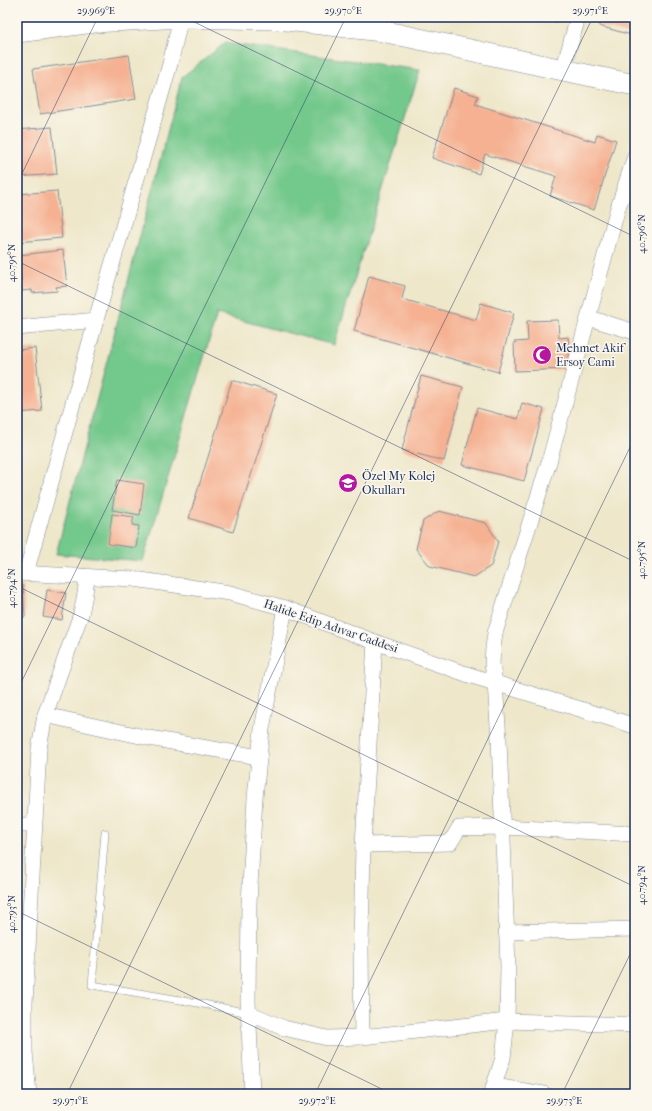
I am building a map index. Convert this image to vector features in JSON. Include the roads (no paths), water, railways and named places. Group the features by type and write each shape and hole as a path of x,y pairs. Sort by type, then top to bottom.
{"street":[{"path":"22,573 170,64 181,17"},
{"path":"17,32 94,22 181,17 278,18 383,24 563,70 635,84"},
{"path":"563,70 578,17"},
{"path":"544,1094 493,1090 503,1058 507,1021 508,966 499,740 495,683 492,664 493,648 495,633 549,462 617,211 635,156"},
{"path":"589,318 635,332"},
{"path":"17,328 96,320"},
{"name":"Halide Edip Adıvar Caddesi","path":"22,573 134,579 230,593 285,608 466,674 635,726"},
{"path":"29,1094 25,1052 25,1003 39,749 45,715 81,614 87,576"},
{"path":"252,1094 249,1012 249,903 255,798 262,729 285,608"},
{"path":"362,1037 361,948 363,845 375,642"},
{"path":"45,715 149,738 259,758"},
{"path":"17,825 34,825"},
{"path":"363,845 450,843 459,828 502,827 635,834"},
{"path":"506,932 635,929"},
{"path":"249,1012 284,1028 327,1038 362,1037 507,1021 635,1024"}],"lane":[{"path":"105,833 92,985 249,1012"}],"place":[{"name":"Mehmet Akif Ersoy Cami","path":"542,355"},
{"name":"Özel My Kolej Okulları","path":"348,483"}]}
